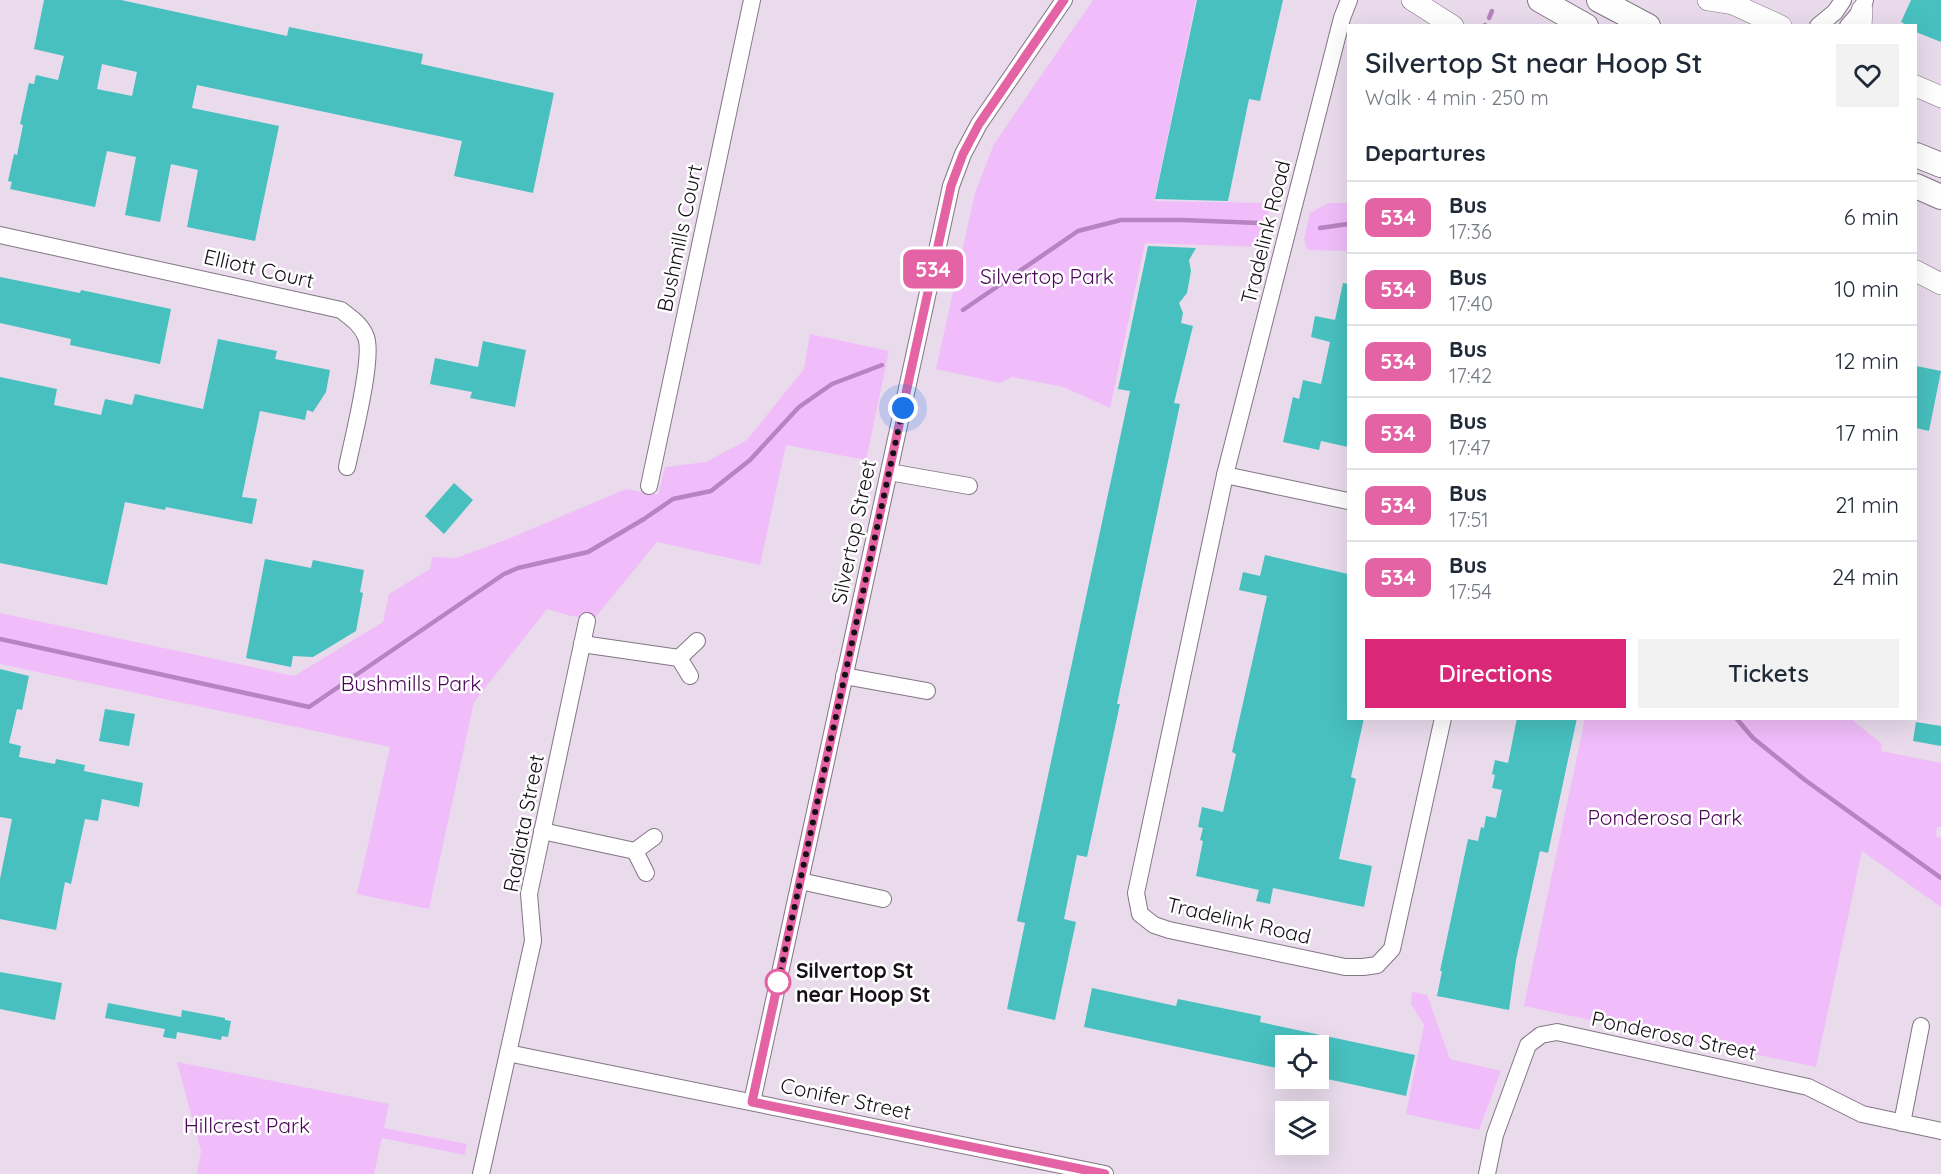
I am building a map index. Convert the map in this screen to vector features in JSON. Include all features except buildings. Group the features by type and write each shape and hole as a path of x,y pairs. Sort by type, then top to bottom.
{"highway":[{"path":"1540,0 1582,24"},
{"path":"1599,0 1644,24"},
{"path":"1917,154 1941,165"},
{"path":"1917,186 1941,197"}],"main road":[{"path":"1412,0 1449,24"},
{"path":"1708,0 1743,24"},
{"path":"1708,0 1733,4 1776,24"},
{"path":"1917,86 1941,98"},
{"path":"1917,272 1941,284"}],"street":[{"name":"Bushmills Court","path":"649,486 752,0"},
{"name":"Silvertop Street","path":"752,1102 951,186 963,154 979,124 1064,0"},
{"name":"Tradelink Road","path":"1349,0 1342,18 1225,475 1136,893 1140,914 1154,925 1169,930 1345,967 1377,965 1392,949 1443,720"},
{"path":"1820,24 1835,12 1843,0"},
{"name":"Elliott Court","path":"0,235 341,310 357,322 366,339 368,362 347,467"},
{"path":"889,472 969,486"},
{"path":"1225,475 1347,501"},
{"name":"Radiata Street","path":"481,1174 532,940 529,894 587,621"},
{"path":"679,658 697,641"},
{"path":"582,644 679,658"},
{"path":"679,658 690,676"},
{"path":"844,676 927,691"},
{"path":"542,831 635,852 646,873"},
{"path":"635,852 654,837"},
{"path":"800,881 884,899"},
{"path":"1902,1122 1921,1026"},
{"name":"Ponderosa Street","path":"1487,1174 1495,1135 1528,1044 1541,1035 1557,1032 1808,1087 1862,1114 1941,1131"},
{"name":"Conifer Street","path":"508,1053 1105,1174"}],"green space":[{"name":"Silvertop Park","path":"1093,0 1196,0 1154,201 1271,203 1261,247 1145,243 1110,408 1063,387 1012,377 1000,383 936,369 975,193 994,144"},
{"path":"1329,203 1347,203 1347,251 1308,250 1304,239 1310,213"},
{"name":"Bushmills Park","path":"810,334 889,351 866,460 786,445 760,565 657,542 594,619 571,616 547,609 474,702 429,909 357,894 390,747 0,664 0,613 294,676 383,622 389,594 430,569 432,557 456,558 508,539 626,489 658,495 665,467 706,462 747,440 804,369"},
{"name":"Ponderosa Park","path":"1585,720 1852,720 1882,744 1881,751 1941,763 1941,827 1937,827 1936,836 1941,838 1941,907 1862,851 1816,1067 1524,1006"},
{"path":"1412,992 1427,995 1450,1059 1501,1071 1479,1130 1406,1114 1424,1025 1411,1004"},
{"name":"Hillcrest Park","path":"177,1062 389,1104 384,1128 467,1144 465,1155 382,1138 374,1174 197,1174 201,1151"}],"waterway":[{"path":"1489,18 1492,11"},
{"path":"963,310 1078,231 1121,220 1259,223"},
{"path":"1320,228 1347,224"},
{"path":"0,639 309,707 504,574 518,568 588,552 673,499 711,491 750,460 799,407 832,384 882,365"},
{"path":"1738,720 1753,738 1805,780 1941,878"}],"bus line":[{"name":"534","path":"1064,0 979,124 963,154 951,186 752,1102 1105,1174"}],"place":[{"name":"Silvertop St near Hoop St","path":"778,982"}],"route":[{"path":"778,982 776,992 903,408"}]}
